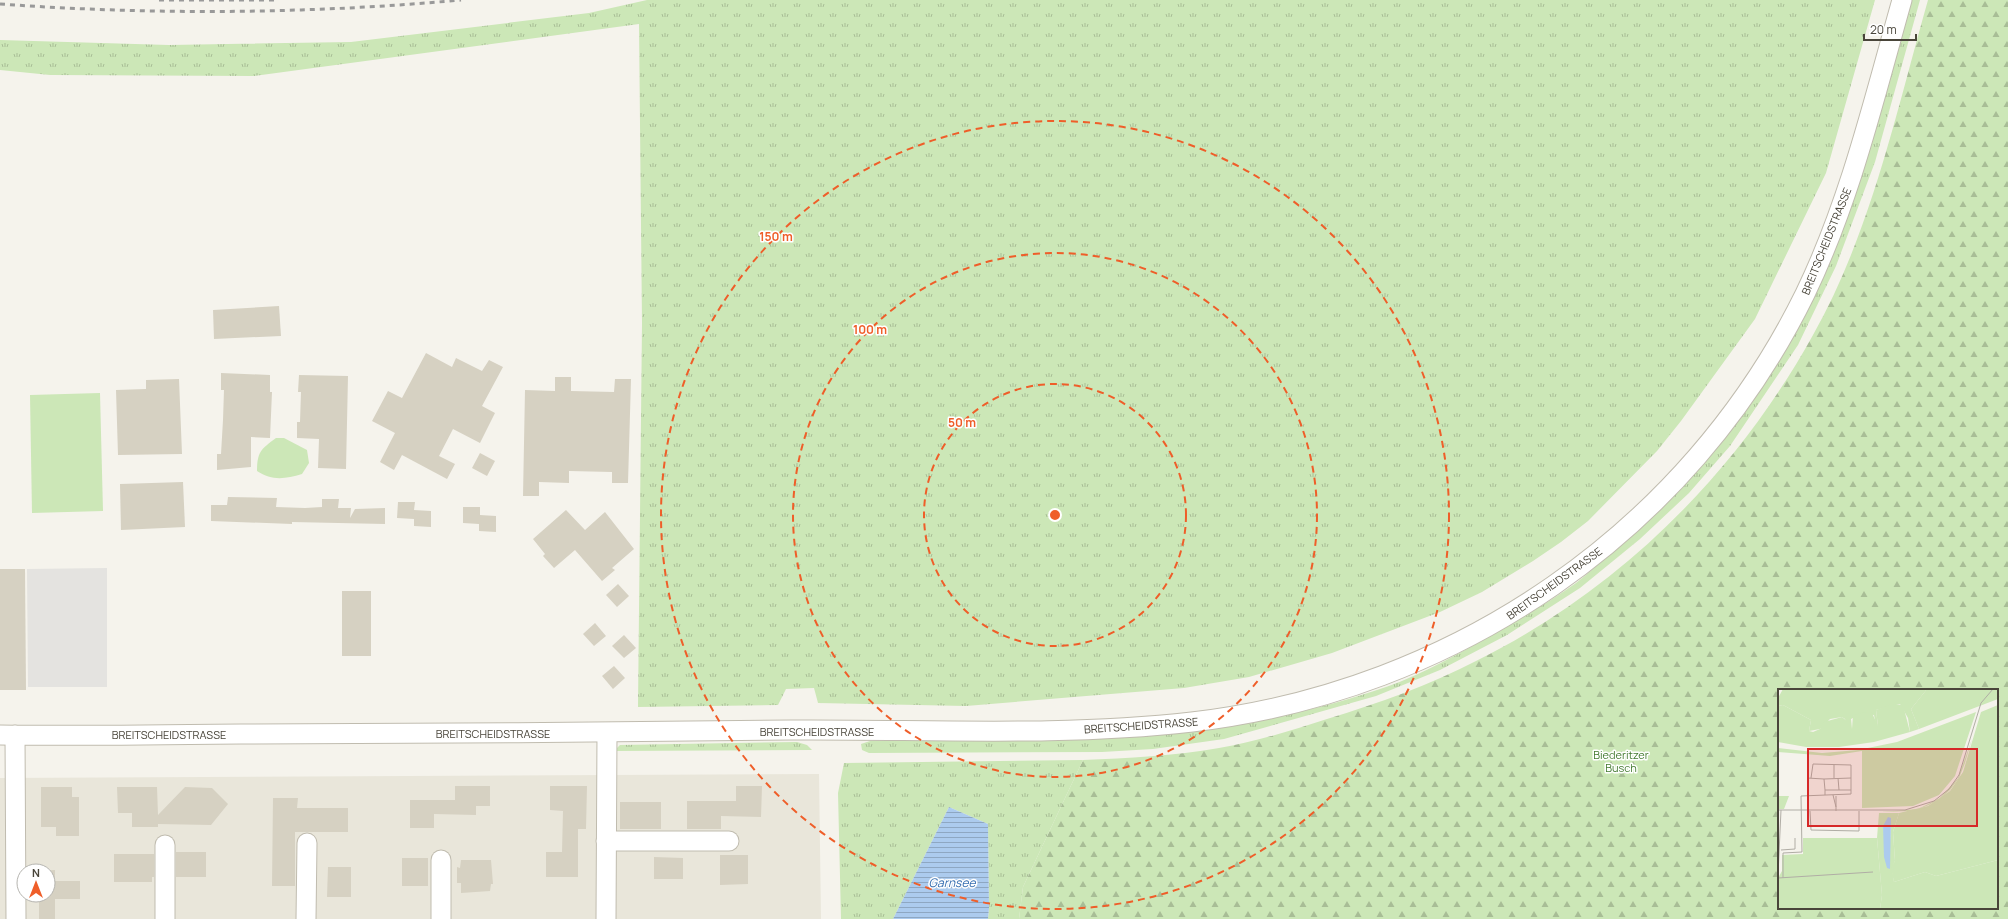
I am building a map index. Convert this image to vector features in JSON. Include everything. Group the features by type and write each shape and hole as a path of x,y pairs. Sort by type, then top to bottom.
{"street":[{"name":"BREITSCHEIDSTRASSE","path":"8,735 607,733 799,730 1051,730 1147,726 1194,722 1280,707 1350,687 1437,654 1502,620 1581,565 1646,510 1700,453 1732,412 1760,372 1806,292 1839,214 1902,0"},
{"path":"606,919 607,733"},
{"path":"8,735 16,919"},
{"path":"606,841 729,841"},
{"path":"306,919 307,843"},
{"path":"165,845 165,919"},
{"path":"441,860 441,919"}],"shaded area":[{"path":"107,568 107,687 28,687 27,569"},
{"path":"819,774 821,919 0,919 0,778"}],"green space":[{"path":"647,0 1875,0 1826,173 1755,319 1681,421 1657,451 1588,521 1533,561 1482,592 1440,612 1332,653 1249,677 1184,688 966,706 818,703 814,688 786,689 778,705 638,707 642,323 639,24 254,76 50,75 0,70 0,40 169,45 351,42 589,13"},
{"path":"1911,0 1920,0 1875,162 1836,266 1798,345 1730,446 1689,493 1640,539 1580,588 1507,635 1440,670 1376,696 1224,739 1153,749 1102,752 869,753 862,750 861,744 870,741 1054,739 1217,728 1305,711 1387,687 1427,670 1478,643 1576,583 1614,551 1681,488 1740,418 1766,381 1790,342 1811,302 1843,229 1875,132"},
{"name":"Biederitzer Busch","path":"1928,0 2008,0 2008,919 1019,919 1023,887 1083,760 1168,755 1219,748 1260,739 1385,700 1460,669 1530,631 1579,599 1626,563 1670,523 1711,480 1748,434 1782,386 1813,335 1833,296 1851,255 1866,214 1893,128"},
{"path":"100,393 103,511 32,513 30,395"},
{"path":"276,438 284,438 307,450 309,463 302,474 290,477 273,478 257,471 259,455 263,448"},
{"path":"797,742 807,745 812,750 614,751 620,745"},
{"path":"1083,760 1023,887 1019,919 988,919 988,824 949,807 893,919 841,919 838,793 844,763"}],"water":[{"name":"Garnsee","path":"949,807 988,824 988,919 893,919"}],"building":[{"path":"279,306 281,336 214,339 213,310"},
{"path":"426,353 452,367 456,358 482,371 489,360 503,367 482,406 495,413 480,443 453,429 439,456 455,464 447,479 402,455 394,470 380,462 395,433 372,421 388,391 402,398"},
{"path":"221,373 270,375 270,392 272,392 270,438 251,437 251,467 217,470 217,454 221,454 223,420 224,390 221,390"},
{"path":"299,375 348,376 346,469 318,468 319,439 297,438 297,422 300,422 301,392 298,392"},
{"path":"555,377 571,377 571,391 614,392 615,379 631,379 628,483 612,483 612,472 569,471 569,483 539,482 539,496 523,496 525,390 555,391"},
{"path":"179,379 182,454 118,455 116,390 146,389 146,380"},
{"path":"480,453 495,461 487,476 472,468"},
{"path":"183,482 185,527 121,530 120,484"},
{"path":"228,497 277,498 276,507 305,508 322,507 322,499 339,499 338,508 351,508 350,518 355,509 385,508 385,524 292,522 292,524 211,521 211,505 227,505"},
{"path":"398,502 415,502 414,510 431,511 431,527 414,526 414,519 397,518"},
{"path":"463,507 480,507 480,515 496,516 496,532 479,531 479,524 463,523"},
{"path":"566,510 585,530 605,512 634,549 612,568 615,570 602,581 575,550 554,568 543,556 545,554 533,539"},
{"path":"0,569 25,569 26,690 0,690"},
{"path":"618,584 629,596 617,607 606,595"},
{"path":"342,591 371,591 371,656 342,656"},
{"path":"595,623 606,636 594,646 583,634"},
{"path":"624,635 636,648 624,658 612,646"},
{"path":"614,666 625,678 613,689 602,676"},
{"path":"455,786 490,786 490,806 476,806 476,815 434,814 434,828 410,828 410,800 455,800"},
{"path":"550,786 587,786 586,829 578,829 578,877 546,877 546,852 562,852 563,811 550,810"},
{"path":"736,786 762,786 761,817 721,816 721,829 687,829 687,801 736,801"},
{"path":"41,787 72,787 72,797 79,797 79,836 56,836 56,827 41,827"},
{"path":"117,787 157,787 158,815 185,787 212,788 228,804 211,825 158,824 158,827 132,827 132,813 118,813"},
{"path":"273,798 298,798 297,808 348,808 348,832 295,832 295,886 272,886"},
{"path":"620,802 661,802 661,829 620,829"},
{"path":"176,852 206,852 206,877 176,877"},
{"path":"114,854 154,854 154,877 152,877 152,882 114,882"},
{"path":"720,855 748,855 748,884 720,885"},
{"path":"654,857 683,858 683,879 654,879"},
{"path":"402,858 428,858 428,886 402,886"},
{"path":"461,860 491,860 493,884 491,884 490,891 461,893 461,883 457,883 457,867 460,868"},
{"path":"328,867 351,867 351,897 327,897"},
{"path":"56,881 80,881 80,899 56,899"},
{"path":"39,903 55,903 55,919 39,919"}],"railway":[{"path":"159,0 274,0"},
{"path":"0,4 115,10 230,11 346,8 461,0"}]}
